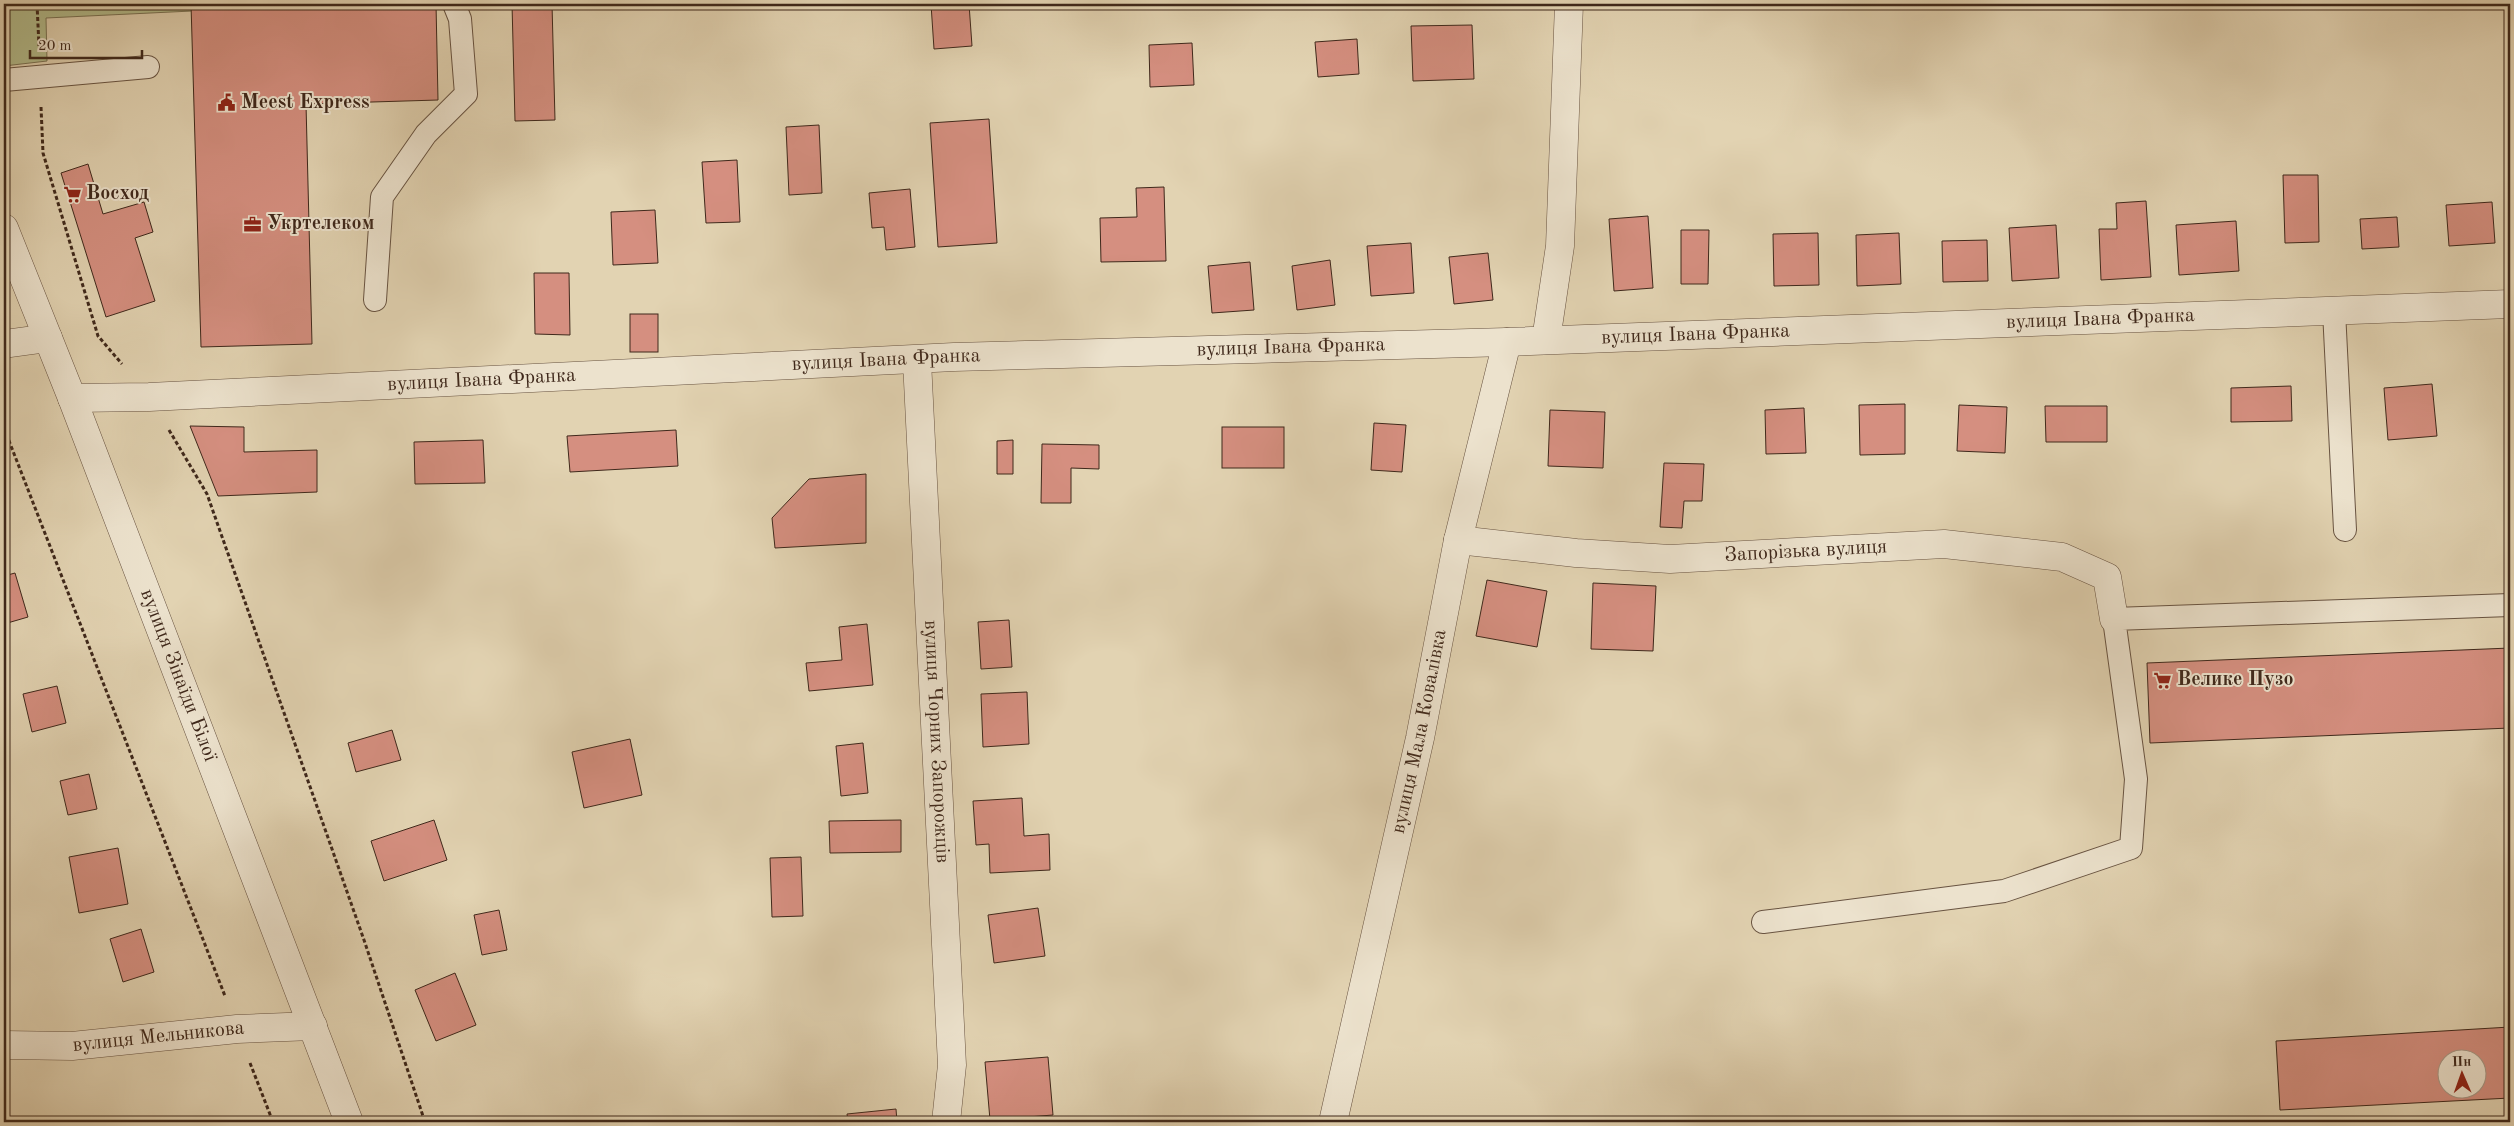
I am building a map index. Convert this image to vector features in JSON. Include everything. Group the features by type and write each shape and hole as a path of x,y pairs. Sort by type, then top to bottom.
{"street":[{"path":"1546,340 1560,246 1569,4"},
{"name":"вулиця Зінаїди Білої","path":"4,228 72,398 349,1122"},
{"name":"вулиця Івана Франка","path":"72,398 149,397 954,357 1507,342 2510,304"},
{"path":"4,344 48,338"},
{"name":"вулиця Мала Ковалівка","path":"1333,1122 1420,738 1458,540 1507,342"},
{"name":"вулиця Чорних Запорожців","path":"917,360 952,1065 946,1122"},
{"name":"Запорізька вулиця","path":"1458,540 1576,553 1670,559 1944,544 2062,557 2107,577 2114,619"},
{"name":"вулиця Мельникова","path":"4,1044 72,1046 238,1028 313,1026"}],"lane":[{"path":"375,300 382,197 426,134 466,94 460,19 454,4"},
{"path":"4,80 148,66"},
{"path":"2334,311 2346,530"},
{"path":"1763,922 2004,891 2132,848 2136,779 2114,619 2510,605"}],"path":[{"path":"37,4 43,153 98,336 149,397 207,494 367,949 425,1122"},
{"path":"4,428 273,1122"}],"green space":[{"path":"4,4 191,4 192,11 46,18 47,61 4,66"}],"building":[{"name":"Укртелеком","path":"191,4 436,4 438,100 306,104 312,344 201,347"},
{"path":"512,4 552,4 555,120 515,121"},
{"path":"931,4 969,4 972,46 934,49"},
{"path":"1472,25 1474,79 1413,81 1411,26"},
{"path":"1357,39 1359,74 1318,77 1315,42"},
{"path":"1192,43 1194,85 1150,87 1149,45"},
{"path":"989,119 997,243 938,247 930,123"},
{"path":"819,125 822,193 789,195 786,127"},
{"path":"737,160 740,222 706,223 702,162"},
{"path":"88,164 103,214 144,202 153,232 135,238 155,301 106,317 61,173"},
{"path":"2283,175 2318,175 2319,242 2285,243"},
{"path":"1164,187 1166,261 1101,262 1100,218 1137,217 1136,188"},
{"path":"910,189 915,247 886,250 884,227 872,228 869,193"},
{"path":"2146,201 2151,277 2101,280 2099,229 2117,229 2116,203"},
{"path":"2492,202 2495,243 2449,246 2446,205"},
{"path":"655,210 658,263 613,265 611,212"},
{"path":"1648,216 1653,288 1614,291 1609,219"},
{"path":"2397,217 2399,247 2362,249 2360,219"},
{"path":"2236,221 2239,271 2179,275 2176,225"},
{"path":"2056,225 2059,278 2012,281 2009,228"},
{"path":"1681,230 1709,230 1708,284 1681,284"},
{"path":"1818,233 1819,285 1774,286 1773,234"},
{"path":"1899,233 1901,284 1857,286 1856,235"},
{"path":"1987,240 1988,281 1943,282 1942,241"},
{"path":"1411,243 1414,293 1371,296 1367,246"},
{"path":"1488,253 1493,300 1454,304 1449,257"},
{"path":"1330,260 1335,305 1297,310 1292,266"},
{"path":"1250,262 1254,310 1212,313 1208,266"},
{"path":"534,273 569,273 570,335 535,334"},
{"path":"630,314 658,314 658,352 630,352"},
{"path":"2432,384 2437,436 2388,440 2384,388"},
{"path":"2291,386 2292,421 2231,422 2231,388"},
{"path":"2510,387 2510,445 2507,388"},
{"path":"1905,404 1905,454 1860,455 1859,405"},
{"path":"1959,405 2007,407 2005,453 1957,451"},
{"path":"2045,406 2107,406 2107,442 2046,442"},
{"path":"1804,408 1806,453 1766,454 1765,410"},
{"path":"1550,410 1605,412 1603,468 1548,466"},
{"path":"1374,423 1406,425 1402,472 1371,470"},
{"path":"190,426 244,427 244,452 317,450 317,492 218,496"},
{"path":"1222,427 1284,427 1284,468 1222,468"},
{"path":"676,430 678,466 570,472 567,436"},
{"path":"483,440 485,483 415,484 414,442"},
{"path":"1013,440 1013,474 997,474 997,441"},
{"path":"1042,444 1099,445 1099,469 1071,468 1071,503 1041,503"},
{"path":"1664,463 1704,464 1702,501 1684,501 1682,528 1660,527"},
{"path":"866,474 866,543 775,548 772,518 809,479"},
{"path":"15,573 28,617 4,624 4,576"},
{"path":"1487,580 1547,591 1537,647 1476,636"},
{"path":"1593,583 1656,586 1653,651 1591,649"},
{"path":"1009,620 1012,667 981,669 978,622"},
{"path":"867,624 873,685 809,691 806,663 842,660 839,627"},
{"path":"2510,648 2510,728 2150,743 2147,663"},
{"path":"57,686 66,723 32,732 23,694"},
{"path":"1027,692 1029,744 983,747 981,694"},
{"path":"392,730 401,760 356,772 348,743"},
{"path":"630,739 642,795 584,808 572,752"},
{"path":"863,743 868,793 841,796 836,746"},
{"path":"89,774 97,809 68,815 60,781"},
{"path":"1022,798 1024,836 1049,834 1050,870 990,873 989,844 976,845 973,801"},
{"path":"434,820 447,860 384,881 371,841"},
{"path":"901,820 901,852 830,853 829,821"},
{"path":"118,848 128,904 79,913 69,857"},
{"path":"801,857 803,916 772,917 770,858"},
{"path":"1038,908 1045,956 994,963 988,915"},
{"path":"499,910 507,950 482,955 474,915"},
{"path":"141,929 154,972 123,982 110,939"},
{"path":"455,973 476,1025 436,1041 415,990"},
{"path":"2510,1027 2510,1098 2280,1110 2276,1041"},
{"path":"1048,1057 1053,1115 990,1120 985,1062"},
{"path":"896,1109 897,1122 848,1122 847,1114"}],"place":[{"name":"Meest Express","path":"227,103"},
{"name":"Восход","path":"72,194"},
{"name":"Укртелеком","path":"253,224"},
{"name":"Велике Пузо","path":"2163,680"}]}
